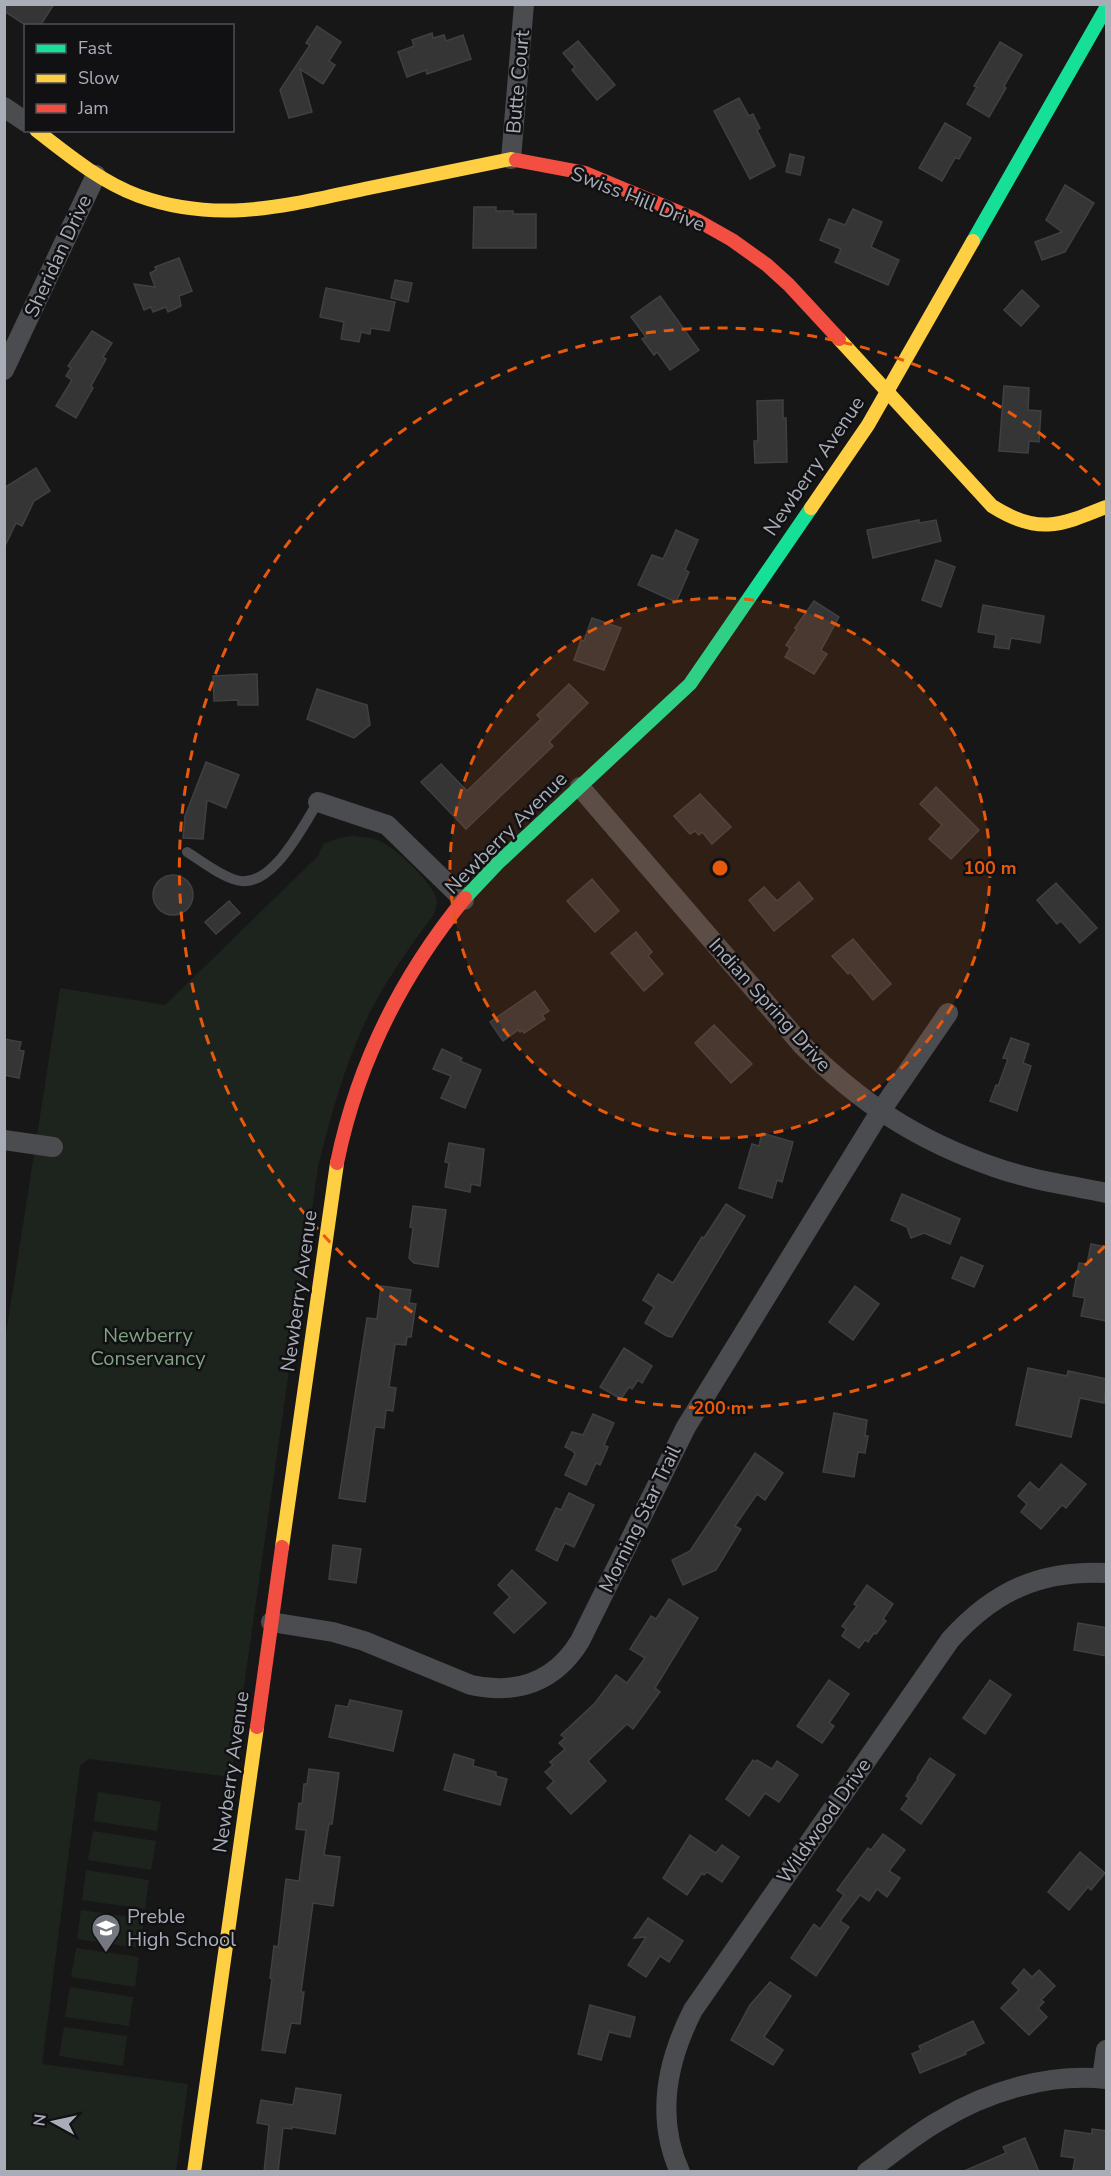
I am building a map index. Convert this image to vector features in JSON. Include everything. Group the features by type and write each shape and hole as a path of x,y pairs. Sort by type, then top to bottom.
{"street":[{"name":"Butte Court","path":"512,159 524,4"},
{"name":"Newberry Avenue","path":"194,2172 335,1174 358,1085 377,1038 395,1001 421,957 464,900 498,862 690,684 868,425 1107,8"},
{"path":"4,107 24,122"},
{"name":"Swiss Hill Drive","path":"39,132 96,175 136,195 168,205 198,210 233,212 269,209 512,159 585,173 694,219 732,240 766,265 789,285 992,506 1007,517 1025,524 1043,526 1071,521 1107,507"},
{"name":"Sheridan Drive","path":"4,370 96,175"},
{"name":"Indian Spring Drive","path":"580,787 802,1045 835,1077 880,1112 953,1152 996,1168 1107,1193"},
{"path":"318,802 387,825 464,900"},
{"name":"Morning Star Trail","path":"271,1622 333,1632 364,1641 471,1685 489,1689 525,1686 560,1666 580,1641 686,1427 880,1112 948,1013"},
{"path":"4,1140 53,1147"},
{"name":"Wildwood Drive","path":"680,2172 670,2140 667,2093 671,2063 693,2010 950,1640 968,1620 988,1604 1030,1582 1058,1575 1085,1572 1107,1573"},
{"path":"867,2172 937,2121 1000,2092 1034,2083 1104,2078 1107,2050"}],"lane":[{"path":"188,852 226,877 238,882 256,880 289,849 318,802"}],"green space":[{"name":"Newberry Conservancy","path":"352,836 377,840 395,851 429,885 437,902 434,914 391,975 360,1033 339,1089 318,1167 231,1777 89,1759 80,1766 42,2064 188,2084 176,2171 5,2172 5,1340 60,988 165,1005 318,856 323,844"},
{"path":"98,1792 161,1802 157,1831 94,1821"},
{"path":"93,1831 156,1841 151,1870 88,1860"},
{"path":"86,1870 149,1880 145,1909 82,1900"},
{"path":"81,1910 144,1919 140,1948 77,1939"},
{"path":"76,1948 139,1957 135,1987 71,1977"},
{"path":"70,1987 133,1997 129,2026 65,2017"},
{"path":"64,2027 127,2036 123,2066 59,2056"}],"building":[{"path":"4,4 54,4 41,24 24,24 4,11"},
{"path":"317,26 341,42 329,61 335,65 323,84 300,69 312,112 289,118 280,90 310,45 306,43"},
{"path":"432,33 433,38 444,35 446,41 463,35 471,59 427,74 426,70 407,77 398,52 414,46 412,40"},
{"path":"578,41 615,85 597,100 572,70 575,67 563,53"},
{"path":"1000,42 1022,55 989,117 967,104 977,87 974,86"},
{"path":"739,98 749,116 753,114 760,128 757,130 775,166 750,179 714,111"},
{"path":"945,123 971,138 959,159 955,158 942,181 919,168"},
{"path":"790,154 804,157 800,175 786,172"},
{"path":"1065,185 1094,203 1065,252 1042,260 1035,242 1062,232 1046,220"},
{"path":"474,207 496,207 496,211 513,211 513,214 536,214 536,248 473,248"},
{"path":"853,209 882,222 871,247 899,260 888,285 835,262 841,249 820,240 829,219 845,225"},
{"path":"179,258 192,291 179,296 181,306 168,312 166,307 153,312 151,307 144,310 134,284 155,287 150,273 156,270 155,267"},
{"path":"395,280 412,283 408,302 391,298"},
{"path":"326,288 395,302 389,331 371,328 370,334 361,332 359,342 341,339 344,322 320,317"},
{"path":"1022,290 1039,306 1021,326 1004,310"},
{"path":"660,296 699,350 670,370 657,352 654,355 642,339 646,337 631,317"},
{"path":"92,331 112,343 103,357 106,359 91,386 93,388 76,418 56,406 72,380 66,376 71,368 68,366"},
{"path":"1004,386 1029,388 1028,410 1041,411 1039,442 1029,441 1028,453 999,451"},
{"path":"783,400 783,418 786,418 787,462 755,463 754,441 758,441 757,401"},
{"path":"36,468 50,491 34,501 22,526 16,523 4,548 4,488"},
{"path":"919,520 919,523 936,520 941,541 873,558 867,530"},
{"path":"676,530 698,540 685,570 689,572 676,602 638,585 652,555 663,559"},
{"path":"936,560 955,567 941,607 922,600"},
{"path":"814,601 839,617 821,650 827,654 814,674 785,657 790,648 786,645"},
{"path":"983,605 1044,616 1040,643 1011,638 1009,649 994,647 996,635 978,632"},
{"path":"592,618 621,628 604,670 574,660"},
{"path":"257,674 258,705 238,705 238,700 214,701 213,676"},
{"path":"569,684 588,703 549,742 553,746 466,829 421,782 441,764 467,791 541,719 537,715"},
{"path":"317,689 367,705 370,725 354,738 307,719"},
{"path":"206,762 239,775 226,808 207,800 203,839 183,838 185,816"},
{"path":"936,787 979,830 951,859 929,839 942,825 920,804"},
{"path":"700,794 731,827 712,844 702,832 699,835 695,831 690,834 674,816"},
{"path":"173,875 181,876 187,881 192,887 192,903 187,909 181,914 173,915 165,914 159,909 154,903 153,895 154,887 159,881 165,876"},
{"path":"592,879 619,911 595,932 567,901"},
{"path":"799,882 813,899 774,931 749,900 764,887 777,901"},
{"path":"1056,883 1097,928 1080,943 1061,921 1057,924 1037,900"},
{"path":"229,901 240,913 216,934 205,922"},
{"path":"636,932 652,952 648,956 663,974 644,991 611,953"},
{"path":"853,939 891,984 873,1000 850,972 848,974 832,956"},
{"path":"535,991 549,1011 542,1015 545,1019 524,1033 518,1030 503,1041 490,1022"},
{"path":"714,1025 752,1064 731,1083 695,1043"},
{"path":"1011,1038 1029,1044 1023,1063 1031,1066 1017,1111 990,1101 1008,1059 1003,1058"},
{"path":"4,1039 21,1042 19,1050 24,1051 19,1078 4,1075"},
{"path":"442,1049 462,1058 460,1061 481,1070 465,1108 441,1098 451,1076 433,1069"},
{"path":"762,1133 793,1142 782,1182 777,1180 772,1198 739,1188 752,1144 759,1146"},
{"path":"449,1143 484,1149 480,1186 471,1184 470,1192 445,1187 449,1163 445,1162"},
{"path":"902,1194 960,1219 950,1244 924,1233 911,1238 907,1227 891,1220"},
{"path":"726,1204 745,1216 672,1337 667,1336 645,1323 654,1307 643,1300 658,1274 673,1283"},
{"path":"413,1206 446,1210 438,1267 414,1263 409,1258"},
{"path":"1091,1244 1107,1247 1107,1321 1081,1316 1085,1298 1073,1296 1079,1263 1087,1264"},
{"path":"961,1257 983,1266 974,1287 952,1278"},
{"path":"381,1286 411,1290 409,1303 416,1304 411,1337 407,1337 406,1345 395,1344 389,1387 396,1388 393,1411 386,1410 384,1428 375,1427 365,1502 339,1498 367,1318 377,1319"},
{"path":"855,1286 879,1304 853,1340 829,1322"},
{"path":"624,1348 652,1366 642,1383 638,1380 632,1389 629,1387 621,1399 600,1387"},
{"path":"1028,1368 1067,1376 1068,1371 1107,1379 1104,1403 1080,1398 1071,1437 1016,1425"},
{"path":"834,1413 867,1420 865,1436 868,1436 865,1453 858,1452 854,1477 823,1472"},
{"path":"593,1414 614,1423 604,1445 608,1447 600,1465 596,1463 586,1485 565,1475 575,1454 565,1447 572,1432 583,1435"},
{"path":"755,1453 783,1473 765,1500 757,1494 735,1526 741,1529 716,1570 683,1585 672,1560 690,1551"},
{"path":"1061,1464 1086,1484 1066,1508 1062,1505 1041,1529 1021,1512 1027,1504 1018,1496 1030,1482 1039,1490"},
{"path":"569,1493 594,1505 574,1547 565,1543 557,1561 536,1550 556,1508 561,1510"},
{"path":"333,1545 361,1549 356,1583 329,1579"},
{"path":"512,1570 546,1603 514,1633 494,1613 510,1597 498,1585"},
{"path":"867,1585 893,1604 883,1619 886,1621 876,1634 874,1633 868,1642 865,1640 859,1648 842,1636 846,1629 842,1626 857,1606 854,1604"},
{"path":"669,1599 698,1618 655,1688 660,1692 633,1729 627,1724 588,1761 606,1781 571,1814 547,1788 554,1781 545,1772 553,1765 550,1762 565,1749 559,1743 565,1738 561,1735 595,1703 616,1675 627,1683 645,1658 630,1649 651,1616 656,1619"},
{"path":"1078,1623 1107,1628 1107,1656 1074,1650"},
{"path":"829,1680 849,1694 829,1723 834,1726 822,1743 797,1726"},
{"path":"990,1680 1011,1695 985,1734 963,1718"},
{"path":"350,1700 402,1711 393,1751 329,1737 336,1705 348,1707"},
{"path":"454,1754 474,1760 473,1766 496,1772 496,1776 507,1779 500,1805 444,1790"},
{"path":"930,1758 955,1775 921,1824 901,1809 909,1798 906,1796"},
{"path":"753,1760 772,1769 777,1761 798,1775 779,1802 765,1793 749,1816 726,1799"},
{"path":"309,1769 339,1773 332,1824 329,1824 324,1855 340,1857 333,1906 313,1903 301,1992 304,1992 300,2024 291,2023 285,2053 262,2050 274,1946 278,1947 286,1879 299,1881 306,1830 296,1829 299,1803 302,1804 304,1784 307,1784"},
{"path":"883,1834 905,1850 889,1871 900,1878 887,1897 877,1889 869,1901 860,1895 840,1921 849,1927 816,1976 791,1958 814,1924 820,1929 844,1895 837,1890 868,1848 871,1850"},
{"path":"690,1835 716,1853 722,1845 739,1857 722,1882 707,1872 704,1875 702,1873 687,1895 663,1878"},
{"path":"1080,1852 1105,1873 1091,1890 1088,1887 1069,1910 1048,1892"},
{"path":"648,1918 683,1941 669,1962 660,1956 646,1977 628,1965 646,1937 634,1938"},
{"path":"1024,1969 1032,1977 1039,1970 1055,1986 1041,2000 1044,2002 1038,2008 1047,2017 1029,2035 1001,2008 1019,1990 1012,1983"},
{"path":"770,1982 791,1996 764,2037 783,2050 773,2065 731,2040 750,2005"},
{"path":"590,2005 635,2017 630,2037 609,2032 601,2060 578,2054"},
{"path":"973,2021 984,2043 965,2052 966,2054 920,2073 912,2054 921,2050 919,2046"},
{"path":"296,2088 341,2095 335,2134 292,2127 292,2129 283,2128 278,2172 264,2172 269,2125 257,2123 261,2100 293,2105"},
{"path":"1092,2129 1107,2131 1107,2172 1073,2170 1075,2158 1061,2156 1065,2130 1092,2134"},
{"path":"1025,2138 1039,2172 962,2172 1006,2153 1003,2147"}],"traffic: fast":[{"path":"973,241 1106,8"},
{"path":"465,898 498,863 690,684 811,508"}],"traffic: slow":[{"path":"39,132 85,167 139,196 196,209 224,211 279,206 511,159 516,160"},
{"path":"811,508 868,425 973,241"},
{"path":"839,339 992,506 1008,515 1036,524 1061,523 1106,507"},
{"path":"282,1547 337,1163"},
{"path":"194,2172 257,1727"}],"traffic: jam":[{"path":"516,160 585,173 695,219 732,240 767,265 789,285 839,339"},
{"path":"337,1163 357,1091 385,1023 421,958 465,898"},
{"path":"257,1727 282,1547"}],"place":[{"name":"Preble High School","path":"106,1954"}]}
